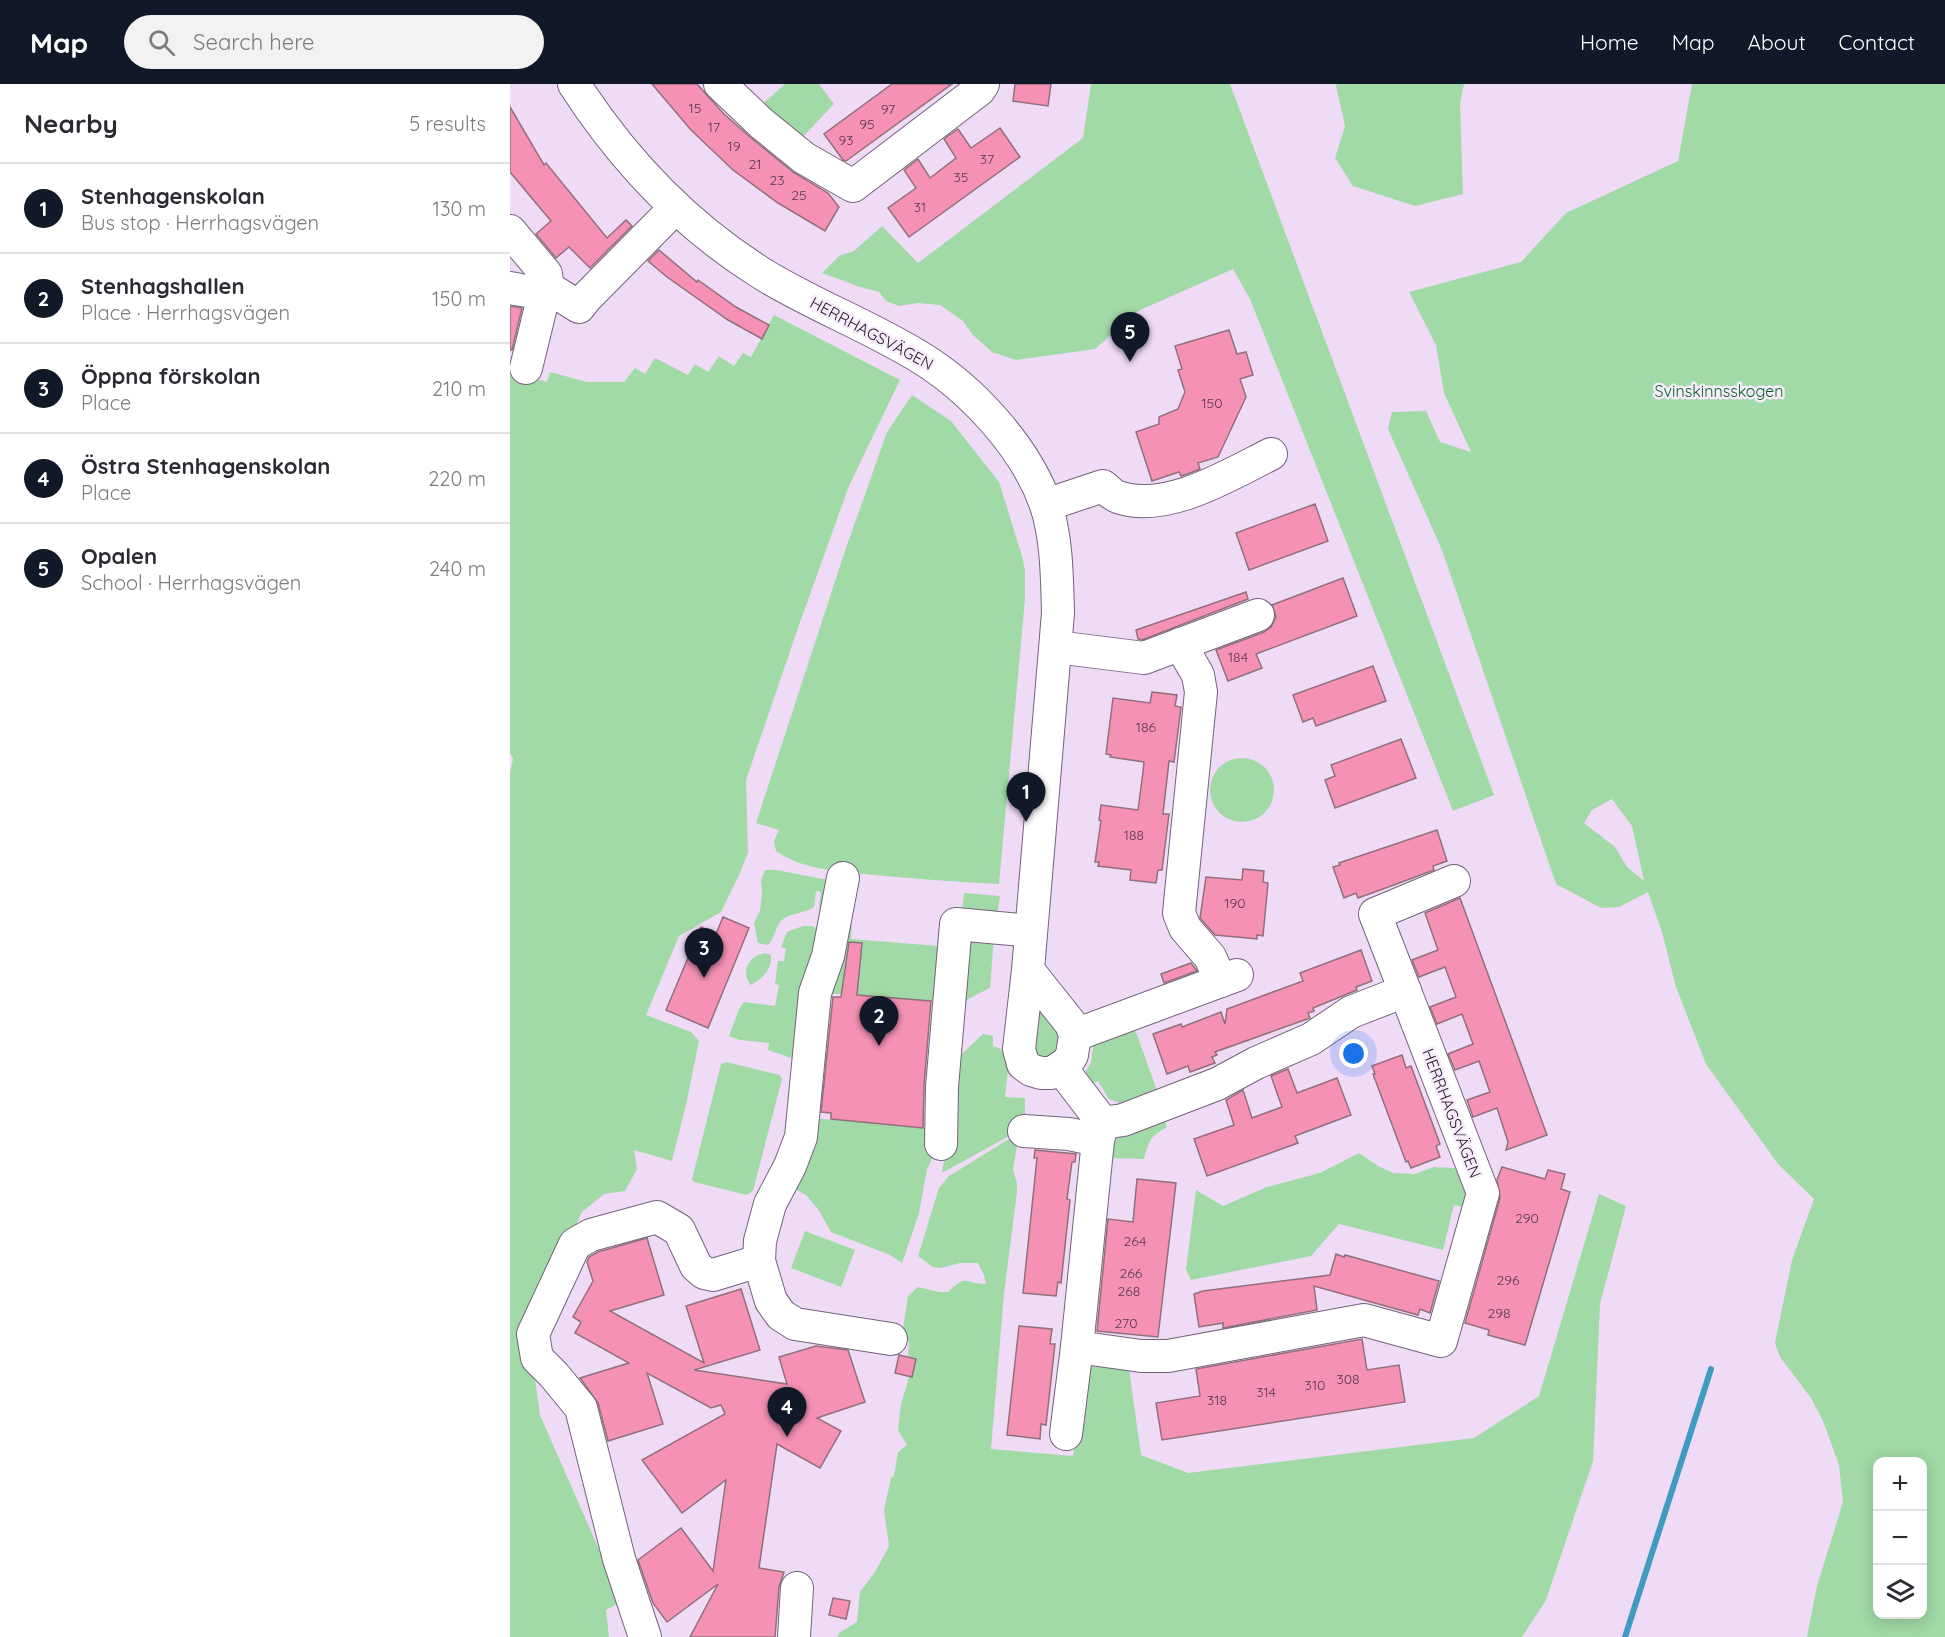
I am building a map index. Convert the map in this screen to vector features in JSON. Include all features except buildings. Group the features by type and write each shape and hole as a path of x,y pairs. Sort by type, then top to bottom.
{"street":[{"name":"HERRHAGSVÄGEN","path":"574,84 594,115 620,148 675,208 718,243 762,273 917,355 949,376 983,408 1015,447 1046,505 1051,525 1056,569 1058,613 1028,970 1019,1049 1023,1064 1031,1070 1052,1073 1061,1068"},
{"path":"720,84 761,123 804,158 854,186 979,90 983,84"},
{"path":"547,287 579,307 675,208"},
{"path":"510,231 546,274 547,287 526,368"},
{"path":"510,288 531,292 541,291 547,287"},
{"path":"1046,505 1103,486 1116,496 1139,501 1157,500 1215,482 1271,454"},
{"path":"1056,647 1144,658 1258,615"},
{"path":"1075,1035 1229,978 1185,928 1179,917 1179,897 1201,692 1198,675 1180,644"},
{"path":"843,878 828,956 815,993 801,1137 790,1166 771,1204 760,1241 759,1261 771,1301 781,1315 795,1324 891,1340"},
{"name":"HERRHAGSVÄGEN","path":"1077,1347 1141,1356 1168,1356 1364,1320 1438,1351 1483,1193 1375,914 1454,881"},
{"path":"941,1144 942,1080 956,924 1031,931"},
{"path":"1028,970 1071,1024 1075,1035 1072,1055 1061,1068 1101,1131 1066,1434"},
{"path":"1024,1131 1069,1134 1101,1131 1123,1120 1217,1084 1256,1063 1311,1040 1351,1012 1405,991"},
{"path":"645,1637 619,1559 581,1408 537,1358 533,1334 575,1244 591,1235 657,1217 679,1230 696,1266 704,1273 713,1275 759,1261"},
{"path":"794,1637 797,1588"}],"green space":[{"path":"785,84 819,84 834,104 797,143 758,108"},
{"path":"1091,84 1230,84 1494,795 1453,811 1250,299 1233,269 1138,311 1095,349 1016,360 992,352 973,335 963,321 940,305 918,303 899,306 886,301 879,292 822,273 839,256 854,251 882,226 918,263 1083,138"},
{"path":"1337,84 1464,84 1460,103 1463,194 1415,206 1353,186 1335,158 1345,126"},
{"name":"Svinskinnsskogen","path":"1692,84 1945,84 1945,1637 1807,1637 1817,1586 1843,1502 1839,1465 1823,1421 1811,1398 1780,1357 1775,1343 1792,1260 1814,1199 1778,1164 1706,1064 1676,987 1662,932 1648,892 1619,907 1601,908 1556,884 1442,550 1388,429 1392,412 1426,411 1440,442 1471,452 1444,393 1436,345 1409,292 1521,262 1566,213 1678,161","holes":["1612,799 1632,826 1644,881 1627,867 1615,847 1584,823 1592,810"]},
{"path":"774,315 900,380 849,486 746,780 748,853 721,912 679,936 646,1015 691,1032 699,1041 672,1161 634,1150 637,1169 625,1191 604,1194 582,1212 528,1329 540,1415 601,1554 617,1604 606,1610 609,1637 510,1637 510,773 513,759 510,753 510,376 529,377 547,382 550,372 587,382 624,382 635,368 645,374 655,358 688,375 695,364 708,372 719,356 734,366 743,353 751,357"},
{"path":"912,395 951,421 999,482 1025,570 1025,599 999,884 874,875 836,871 799,863 776,851 774,841 779,830 756,823 845,551 887,432"},
{"path":"1242,758 1254,760 1265,767 1272,778 1274,790 1272,802 1265,813 1254,820 1242,822 1230,820 1219,813 1212,802 1210,790 1212,778 1219,767 1230,760"},
{"path":"765,870 834,881 821,910 819,907 821,892 816,891 814,907 782,920 768,945 758,943 754,923 760,911 761,880"},
{"path":"964,893 1000,896 997,916 962,912"},
{"path":"852,925 851,939 939,946 942,1002 826,993 846,929"},
{"path":"803,926 813,926 825,939 794,1059 768,1050 769,1043 740,1040 729,1036 744,1002 775,1006 779,985 775,984 778,961 784,961 786,949 781,947 787,932"},
{"path":"959,935 994,937 990,988 970,998 961,1006"},
{"path":"765,953 771,955 768,969 751,985 746,975 748,965 755,957"},
{"path":"1038,999 1059,1019 1061,1058 1041,1058 1036,1053"},
{"path":"1133,1024 1159,1096 1122,1108 1120,1103 1109,1099 1098,1081 1086,1087 1081,1079 1091,1063 1094,1039"},
{"path":"983,1034 993,1036 993,1046 1001,1049 1008,1070 1005,1097 1025,1098 1025,1127 942,1173 948,1132 949,1066"},
{"path":"726,1062 780,1075 782,1079 753,1191 747,1195 694,1182 692,1179 721,1064"},
{"path":"1163,1113 1167,1127 1151,1139 1144,1159 1105,1158 1108,1140"},
{"path":"812,1118 924,1128 935,1131 934,1151 927,1169 919,1213 902,1263 890,1255 831,1232 818,1209 806,1195 795,1189"},
{"path":"1019,1133 1013,1170 1017,1192 1004,1294 991,1449 1073,1456 1087,1366 1129,1369 1141,1455 1188,1473 1474,1438 1539,1396 1599,1194 1626,1206 1600,1304 1593,1461 1546,1600 1522,1637 838,1637 839,1633 857,1622 860,1592 875,1572 889,1546 884,1510 898,1452 907,1445 898,1430 901,1404 912,1367 908,1355 909,1343 902,1335 908,1296 918,1287 948,1292 963,1281 986,1284 978,1263 960,1263 941,1268 933,1267 918,1256 939,1188 949,1176"},
{"path":"1359,1153 1393,1173 1415,1174 1434,1167 1455,1168 1472,1209 1454,1205 1443,1250 1339,1224 1311,1256 1191,1280 1186,1269 1196,1190 1223,1206 1267,1187 1320,1173"},
{"path":"805,1231 855,1250 841,1287 791,1268"}],"waterway":[{"path":"1625,1637 1711,1369"}],"place":[{"name":"Opalen","path":"1130,362"},
{"name":"Stenhagenskolan","path":"1026,822"},
{"name":"Öppna förskolan","path":"704,978"},
{"name":"Stenhagshallen","path":"879,1046"},
{"name":"Östra Stenhagenskolan","path":"787,1437"}]}
